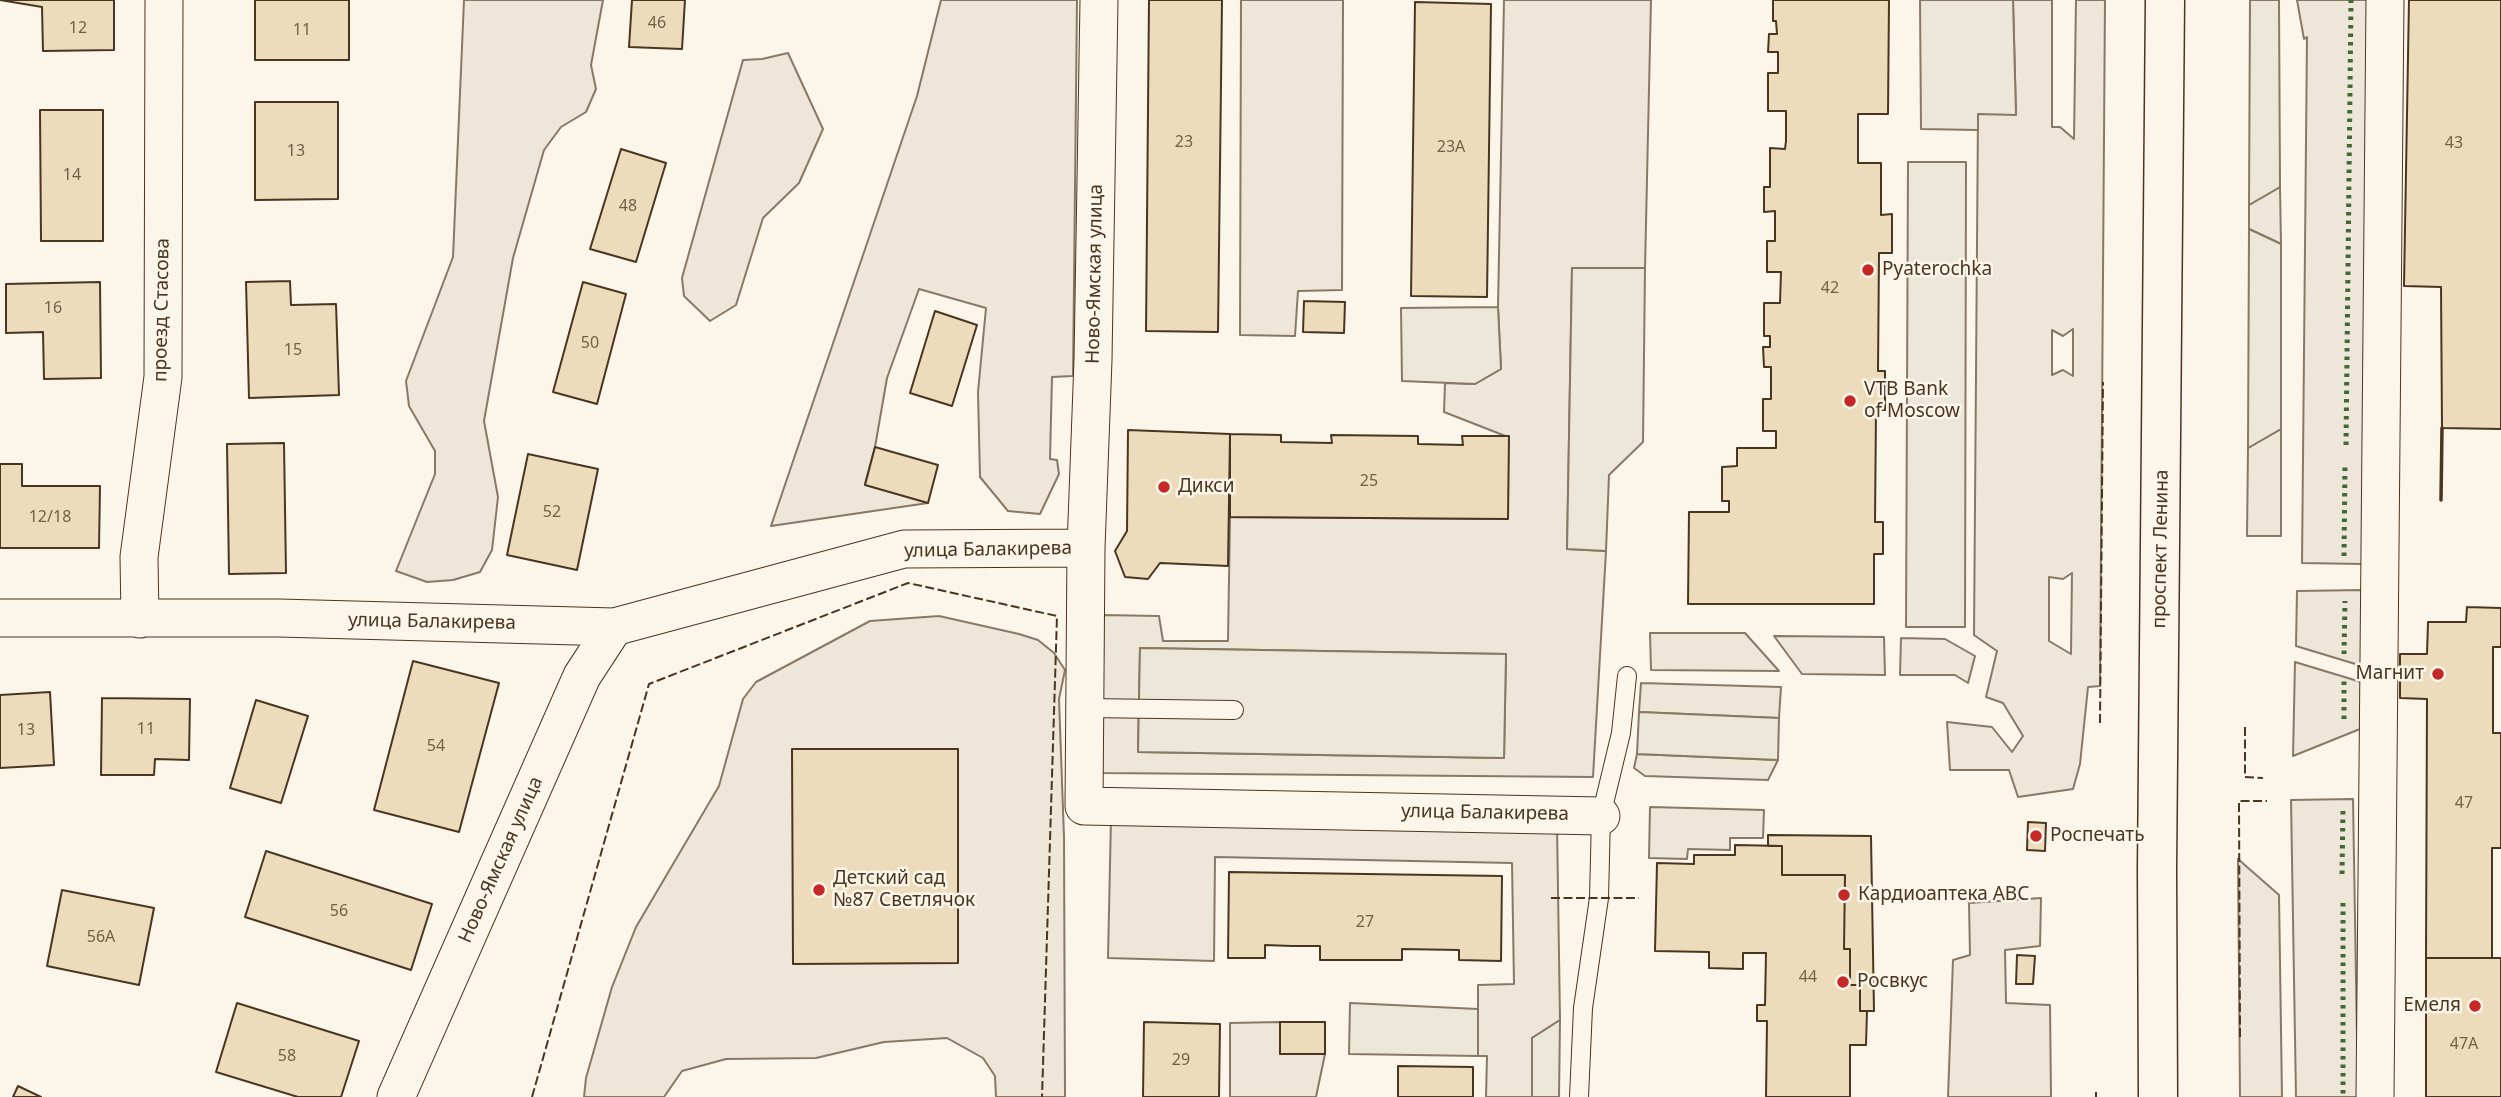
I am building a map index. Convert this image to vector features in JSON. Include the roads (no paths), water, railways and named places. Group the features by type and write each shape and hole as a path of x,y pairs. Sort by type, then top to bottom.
{"main road":[{"name":"проспект Ленина","path":"2158,1097 2157,869 2165,0"}],"street":[{"name":"проезд Стасова","path":"139,619 139,557 163,377 164,0"},
{"name":"Ново-Ямская улица","path":"1086,548 1093,360 1099,0"},
{"path":"2375,1097 2385,0"},
{"name":"улица Балакирева","path":"0,618 279,618 614,627 904,548 1086,548 1084,806 1601,816"},
{"name":"Ново-Ямская улица","path":"396,1097 582,676 614,627"}],"lane":[{"path":"1579,1097 1583,1008 1599,898 1601,816 1621,733 1627,676"},
{"path":"1086,708 1234,710"}],"place":[{"name":"Pyaterochka","path":"1868,270"},
{"name":"VTB Bank of Moscow","path":"1850,401"},
{"name":"Дикси","path":"1164,487"},
{"name":"Магнит","path":"2438,674"},
{"name":"Роспечать","path":"2036,836"},
{"name":"Детский сад №87 Светлячок","path":"819,890"},
{"name":"Кардиоаптека ABC","path":"1844,895"},
{"name":"Росвкус","path":"1843,982"},
{"name":"Емеля","path":"2475,1006"}]}
